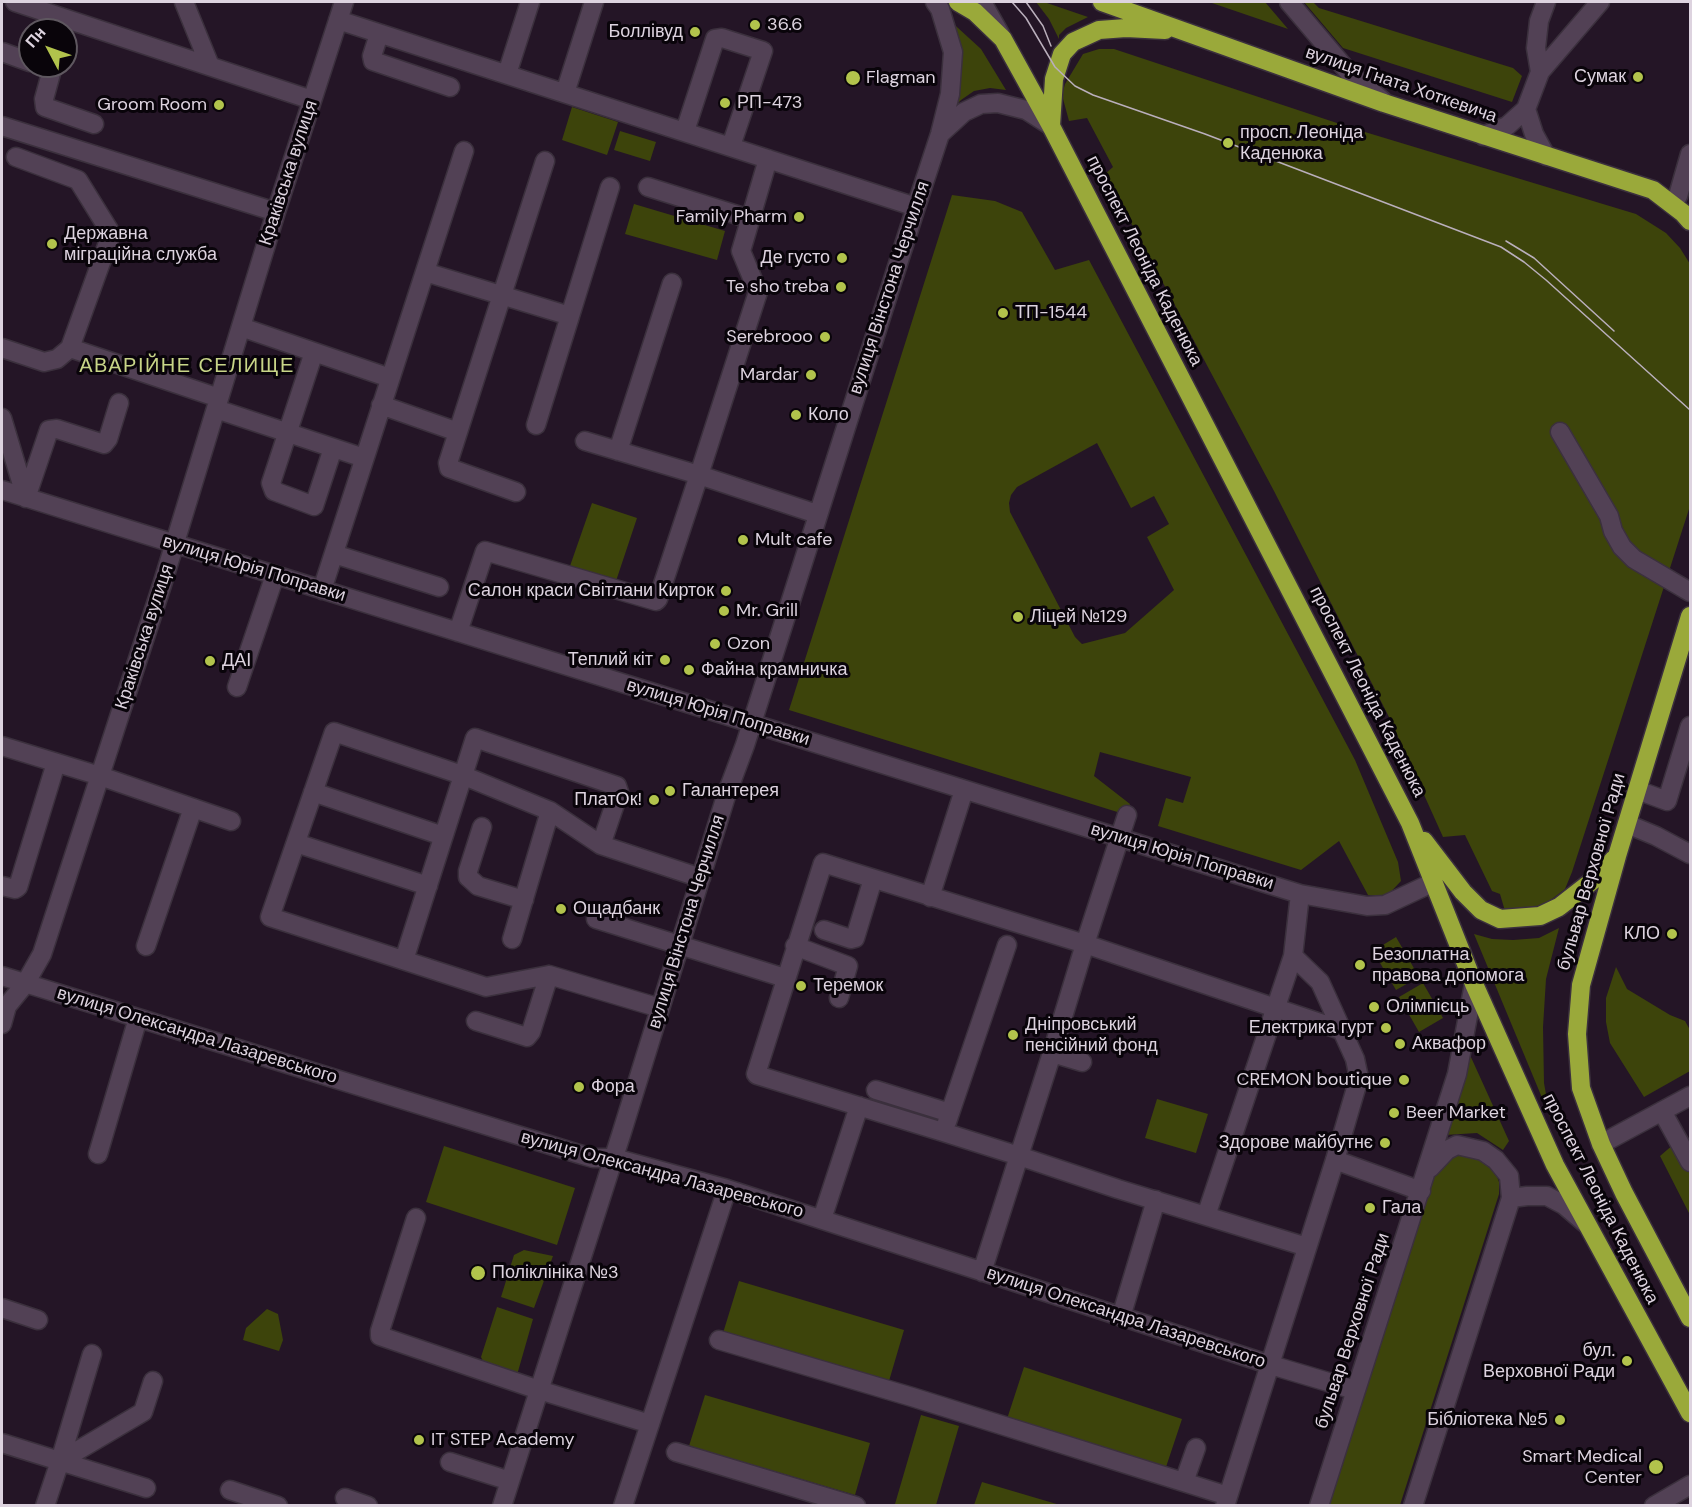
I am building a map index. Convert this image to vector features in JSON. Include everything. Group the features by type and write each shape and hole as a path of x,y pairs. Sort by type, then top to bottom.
{"highway":[{"path":"958,2 975,12 1003,39"},
{"name":"вулиця Гната Хоткевича","path":"1102,2 1384,103 1653,190"},
{"path":"1051,126 1054,80 1062,54 1073,42 1099,30 1126,28 1187,32"},
{"name":"проспект Леоніда Каденюка","path":"1003,39 1051,126 1410,823 1474,984 1555,1165 1690,1413"},
{"path":"1653,190 1690,220"},
{"name":"бульвар Верховної Ради","path":"1601,1144 1581,1088 1577,1034 1581,985 1617,856 1690,616"},
{"path":"1410,823 1463,892 1481,910 1500,919 1540,916 1559,907 1600,875 1617,856"},
{"name":"проспект Леоніда Каденюка","path":"1601,1144 1624,1193 1690,1318"}],"street":[{"path":"15,2 52,18"},
{"path":"184,2 210,66"},
{"name":"Краківська вулиця","path":"2,1023 8,1006 26,984 42,954 175,544 276,212 345,2"},
{"path":"507,74 530,2"},
{"path":"566,93 594,2"},
{"name":"вулиця Вінстона Черчилля","path":"502,1506 940,134 950,94 953,52 940,9 935,2"},
{"name":"проспект Леоніда Каденюка","path":"982,2 1003,39"},
{"path":"1289,2 1351,75 1384,103"},
{"path":"1540,72 1536,48 1539,21 1546,2"},
{"path":"1483,136 1507,126 1526,109 1540,72 1597,5"},
{"path":"338,20 916,207"},
{"path":"78,28 210,66 312,100"},
{"path":"379,33 372,56 373,61 450,87"},
{"path":"685,131 715,39 722,38 763,51 731,146"},
{"path":"2,52 18,58"},
{"path":"47,78 45,107 94,124"},
{"name":"вулиця Вінстона Черчилля","path":"940,134 964,112 981,104 998,103 1026,110 1051,126"},
{"path":"1526,109 1534,134 1546,156"},
{"path":"2,126 276,212"},
{"path":"322,590 464,151"},
{"path":"1684,197 1690,154"},
{"path":"2,348 44,362 57,359 70,348 109,240 109,230 78,180 16,157"},
{"path":"458,632 484,551 656,601 658,599 758,292 741,251 768,159"},
{"path":"516,492 449,468 448,463 545,161"},
{"path":"536,425 610,187"},
{"path":"648,188 750,219"},
{"name":"вулиця Гната Хоткевича","path":"1653,190 1684,197"},
{"path":"425,272 570,316"},
{"path":"618,451 672,283"},
{"path":"241,327 390,378"},
{"path":"70,348 217,403 288,433 364,458"},
{"path":"314,352 271,488 277,494 314,506 333,448"},
{"path":"26,498 49,430 57,429 104,444 108,439 119,403"},
{"path":"381,405 458,432"},
{"path":"2,418 26,498"},
{"path":"1560,432 1609,516 1613,531 1622,547 1634,559 1690,592"},
{"path":"585,441 817,514"},
{"name":"вулиця Юрія Поправки","path":"2,490 1300,894 1367,906 1385,904 1434,882"},
{"path":"334,554 439,587"},
{"path":"237,687 275,575"},
{"path":"1637,790 1667,801 1690,726"},
{"path":"660,1008 549,975 486,987 270,917 334,732 462,775 550,811 602,845 701,878"},
{"path":"404,960 474,739 617,786 619,792 602,845"},
{"path":"2,746 100,776 231,821"},
{"path":"2,886 15,889 18,887 56,763"},
{"path":"930,897 964,790"},
{"path":"313,792 443,836"},
{"path":"147,946 193,808"},
{"path":"512,939 550,811"},
{"path":"982,1272 1127,815"},
{"path":"1627,824 1690,854"},
{"path":"482,827 468,877 478,886 524,900"},
{"path":"296,843 428,886"},
{"path":"1307,1247 756,1074 823,863 1085,944 1341,1030"},
{"path":"825,930 851,939 855,938 873,879"},
{"path":"1206,1215 1293,956 1300,894"},
{"path":"596,919 785,978"},
{"path":"944,1132 1007,945"},
{"path":"795,946 848,966 839,998"},
{"path":"719,1340 923,1400 1184,1482 1226,1501 1359,1078 1355,1059 1320,982 1293,956"},
{"path":"476,1022 527,1037 531,1032 549,975"},
{"name":"вулиця Олександра Лазаревського","path":"2,976 579,1154 593,1158 614,1158 727,1189 1270,1365 1355,1390"},
{"name":"бульвар Верховної Ради","path":"1319,1506 1421,1191 1456,1074 1474,984"},
{"path":"98,1154 138,1018"},
{"path":"1052,1053 1082,1062"},
{"path":"876,1090 950,1113"},
{"path":"1601,1144 1690,1096"},
{"path":"822,1219 859,1106"},
{"path":"1662,1111 1690,1162"},
{"name":"бульвар Верховної Ради","path":"1427,1170 1446,1150 1457,1145 1469,1146 1497,1160 1509,1176 1511,1198"},
{"path":"1335,1160 1421,1191"},
{"path":"623,1506 727,1189"},
{"path":"1413,1506 1511,1198 1547,1196 1564,1205 1586,1224"},
{"path":"1121,1317 1156,1200"},
{"path":"416,1218 380,1336 539,1390 650,1424"},
{"path":"2,1308 38,1320"},
{"path":"45,1506 92,1354"},
{"path":"60,1461 143,1412 153,1380"},
{"path":"2,1443 146,1488"},
{"path":"1184,1482 1196,1448"},
{"path":"676,1452 856,1506"},
{"path":"450,1462 510,1481"},
{"path":"1654,1506 1690,1485"},
{"path":"230,1490 278,1506"},
{"path":"345,1498 368,1506"}],"green space":[{"path":"1036,2 1044,2 1088,17 1066,28 1059,35 1059,39 1049,19"},
{"path":"1209,2 1265,2 1288,29"},
{"path":"1304,2 1313,2 1319,8 1513,68 1522,76 1512,102 1343,48"},
{"path":"946,17 981,49 1006,90 990,88 974,91 947,114"},
{"path":"1099,49 1114,49 1355,129 1636,214 1666,233 1680,248 1690,264 1690,506 1572,872 1565,889 1548,902 1538,907 1505,911 1500,894 1492,891 1465,835 1443,837 1389,717 1274,491 1105,174 1113,167 1087,118 1069,121 1062,95 1065,84 1083,54"},
{"path":"572,107 618,122 607,155 562,140"},
{"path":"620,131 656,142 650,161 614,150"},
{"name":"Ліцей №129","path":"952,195 995,201 1022,212 1055,270 1089,260 1355,760 1398,862 1401,881 1386,897 1368,895 1339,841 1301,870 1158,826 1166,798 1183,803 1191,777 1100,752 1094,776 1130,804 1127,815 789,710","holes":["1097,443 1131,508 1154,496 1169,524 1147,537 1174,590 1125,633 1082,644 1075,637 1010,512 1011,495 1017,487"]},
{"path":"634,204 725,231 717,260 625,234"},
{"path":"592,503 637,518 616,581 570,566"},
{"path":"1559,928 1546,979 1543,1027 1544,1083 1550,1117 1474,934 1492,939 1513,940 1539,938"},
{"path":"1396,937 1419,977 1396,990 1373,951"},
{"path":"1616,967 1627,989 1670,1015 1685,1021 1690,1030 1690,1071 1644,1097 1610,1043 1606,1022 1606,998"},
{"path":"1423,983 1443,1018 1419,1032 1399,997"},
{"path":"1470,1055 1509,1141 1503,1150 1477,1133 1445,1135"},
{"path":"1157,1099 1208,1114 1196,1153 1145,1138"},
{"path":"1674,1144 1690,1174 1690,1215 1660,1156"},
{"path":"444,1146 575,1188 557,1245 426,1202"},
{"path":"1456,1153 1479,1155 1495,1171 1499,1182 1499,1194 1400,1505 1327,1506 1431,1176"},
{"path":"524,1250 553,1256 534,1308 501,1297 514,1255"},
{"path":"739,1281 904,1330 889,1381 723,1333"},
{"path":"497,1307 533,1319 517,1375 485,1365 481,1357"},
{"path":"267,1309 278,1314 283,1340 279,1351 243,1340 246,1328"},
{"path":"1024,1367 1182,1419 1165,1470 1007,1419"},
{"path":"705,1395 870,1443 855,1495 689,1446"},
{"path":"921,1415 959,1426 936,1505 895,1504"},
{"path":"982,1482 1060,1505 974,1505"}],"tram line":[{"path":"1012,2 1026,18 1055,67 1075,86 1093,95 1205,134 1501,247 1546,280 1690,410"},
{"path":"1026,2 1043,26 1051,46"},
{"path":"1506,241 1534,258 1614,331"}],"place":[{"name":"36.6","path":"755,25"},
{"name":"Боллівуд","path":"695,32"},
{"name":"Сумак","path":"1638,77"},
{"name":"Flagman","path":"853,78"},
{"name":"РП-473","path":"725,103"},
{"name":"Groom Room","path":"219,105"},
{"name":"просп. Леоніда Каденюка","path":"1228,143"},
{"name":"Family Pharm","path":"799,217"},
{"name":"Державна міграційна служба","path":"52,244"},
{"name":"Де густо","path":"842,258"},
{"name":"Te sho treba","path":"841,287"},
{"name":"ТП-1544","path":"1003,313"},
{"name":"Serebrooo","path":"825,337"},
{"name":"Mardar","path":"811,375"},
{"name":"Коло","path":"796,415"},
{"name":"Mult cafe","path":"743,540"},
{"name":"Салон краси Світлани Кирток","path":"726,591"},
{"name":"Mr. Grill","path":"724,611"},
{"name":"Ліцей №129","path":"1018,617"},
{"name":"Ozon","path":"715,644"},
{"name":"Теплий кіт","path":"665,660"},
{"name":"ДАІ","path":"210,661"},
{"name":"Файна крамничка","path":"689,670"},
{"name":"Галантерея","path":"670,791"},
{"name":"ПлатОк!","path":"654,800"},
{"name":"Ощадбанк","path":"561,909"},
{"name":"КЛО","path":"1672,934"},
{"name":"Безоплатна правова допомога","path":"1360,965"},
{"name":"Теремок","path":"801,986"},
{"name":"Олімпієць","path":"1374,1007"},
{"name":"Електрика гурт","path":"1386,1028"},
{"name":"Дніпровський пенсійний фонд","path":"1013,1035"},
{"name":"Аквафор","path":"1400,1044"},
{"name":"CREMON boutique","path":"1404,1080"},
{"name":"Фора","path":"579,1087"},
{"name":"Beer Market","path":"1394,1113"},
{"name":"Здорове майбутнє","path":"1385,1143"},
{"name":"Гала","path":"1370,1208"},
{"name":"Поліклініка №3","path":"478,1273"},
{"name":"бул. Верховної Ради","path":"1627,1361"},
{"name":"Бібліотека №5","path":"1560,1420"},
{"name":"IT STEP Academy","path":"419,1440"},
{"name":"Smart Medical Center","path":"1656,1467"}],"district":[{"name":"АВАРІЙНЕ СЕЛИЩЕ","path":"187,367"}]}
